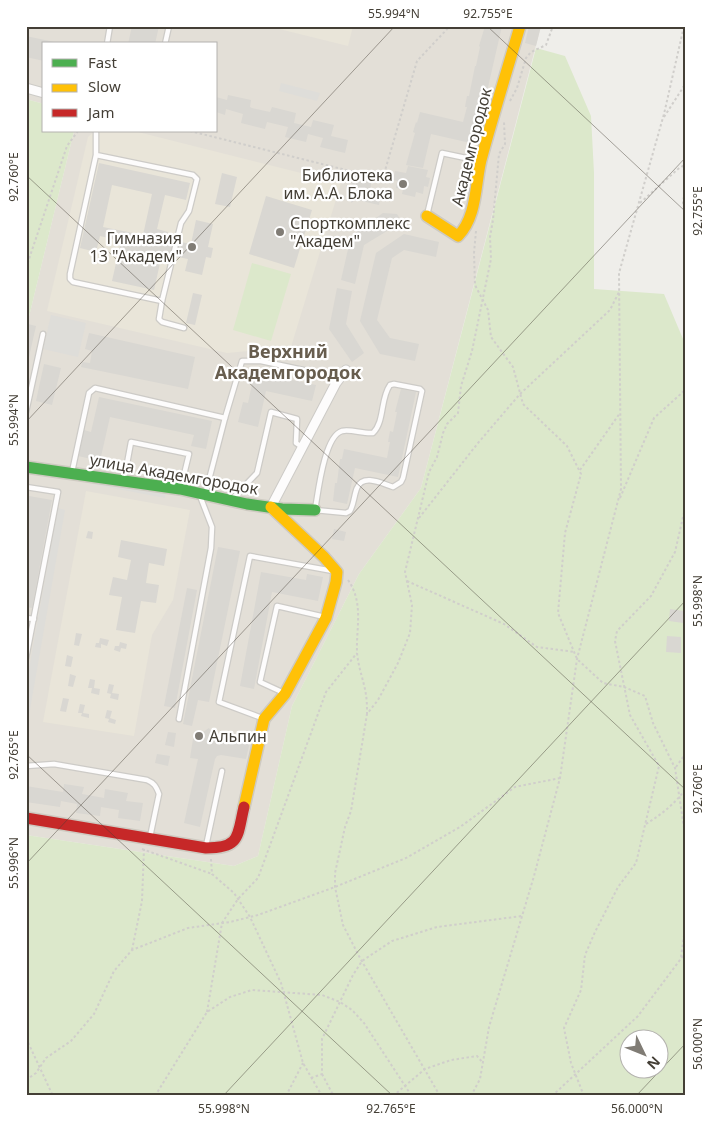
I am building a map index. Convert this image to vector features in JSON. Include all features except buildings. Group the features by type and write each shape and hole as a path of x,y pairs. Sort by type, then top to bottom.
{"street":[{"name":"Академгородок","path":"427,216 434,218 452,234 458,236 465,229 472,215 481,161 520,26"},
{"path":"26,88 42,92"},
{"name":"улица Академгородок","path":"271,507 336,382 346,370"},
{"path":"26,467 72,473"},
{"name":"улица Академгородок","path":"72,473 180,489 202,495 289,511 315,510"},
{"path":"26,818 204,847 226,848 236,838 264,719 285,694 326,618 336,582 336,572 324,557 271,507"}],"lane":[{"path":"107,42 110,26"},
{"path":"165,42 169,26"},
{"path":"96,132 96,155 70,279 74,282 162,301"},
{"path":"427,216 442,153 481,161"},
{"path":"96,155 193,175 197,179 189,211 181,223 159,319 162,322 184,328"},
{"path":"26,412 43,334"},
{"path":"179,720 211,548 212,527 202,495 242,361 262,361 308,371"},
{"path":"390,385 420,389 422,391 401,482 393,487 364,480 358,485 350,511 346,513 315,510 330,442 343,431 373,433 378,426 385,394 390,385"},
{"path":"72,473 89,393 95,388 225,418"},
{"path":"231,500 257,473 271,412 297,419 296,443 302,447"},
{"path":"124,480 131,442 189,454 180,489"},
{"path":"26,487 58,492 26,658"},
{"path":"264,719 219,702 250,556 336,572"},
{"path":"285,694 260,682 277,606 326,618"},
{"path":"26,618 34,619"},
{"path":"26,766 54,764 147,780 153,783 157,787 159,794 150,837"},
{"path":"204,847 222,771"}],"path":[{"path":"194,132 370,176 384,174 417,61 450,26"},
{"path":"508,107 517,88 526,58 531,52 546,46 554,26"},
{"path":"471,1096 480,1079 489,1027 560,778 577,659 621,489 619,273 662,119 684,26"},
{"path":"662,119 686,83"},
{"path":"367,714 378,700 398,663 410,633 412,605 405,572 429,472 437,457 447,424 458,413 461,386 472,351 491,260 490,237 499,154 505,144 504,121"},
{"path":"26,268 67,146 77,132"},
{"path":"638,205 686,164"},
{"path":"351,171 347,188 353,204"},
{"path":"686,187 683,202 686,219"},
{"path":"477,225 474,253 475,285 488,310 491,337 513,367 523,404 567,446 581,474 565,533 558,613 577,659 603,682 624,687 645,696 653,723 675,768 686,841"},
{"path":"418,520 478,443 520,394 610,310 619,292"},
{"path":"617,504 654,418 684,391 684,374 686,372"},
{"path":"580,470 620,413"},
{"path":"584,1096 564,1028 581,990 585,955 618,886 636,863 660,766 630,715 615,641 617,631 651,596 674,552 686,504"},
{"path":"336,572 344,575 352,586 355,596 360,621 357,653 366,695 367,714 351,811 345,827 335,873 335,887 343,925 362,962 440,1096"},
{"path":"407,581 504,624 537,647 575,652"},
{"path":"155,1096 207,1012 222,923 238,899 258,878 326,692 357,653"},
{"path":"675,768 686,753"},
{"path":"26,1080 36,1073 46,1058 71,1041 94,1014 114,971 132,950 188,928 250,917 335,887 406,858 460,827 514,787 560,778"},
{"path":"645,825 666,811 680,798 686,788"},
{"path":"204,847 210,852 212,874"},
{"path":"134,848 144,849 212,874 238,899 250,917 282,982 303,1063 322,1096"},
{"path":"132,950 142,900 144,849"},
{"path":"336,1096 332,1093 322,1074 322,1039 353,975 362,962 392,941 437,927 522,916"},
{"path":"680,959 686,922"},
{"path":"552,1096 638,1016 686,952"},
{"path":"207,1012 230,997 252,990 322,995 340,1002 352,1010 364,1023 410,1096"},
{"path":"26,1038 53,1096"},
{"path":"393,1096 425,1070 451,1060 477,1056 483,1064"},
{"path":"286,1096 303,1063"},
{"path":"311,1078 322,1074"}],"shaded area":[{"path":"26,26 541,26 421,488 359,574 292,706 258,856 234,866 26,835 26,329 74,132 218,132 218,42 42,42 42,103 26,99"},
{"path":"267,26 353,26 348,46"},
{"path":"281,83 320,93 317,101 279,91"},
{"name":"Гимназия 13 \"Академ\"","path":"94,132 138,132 341,183 291,347 227,353 47,311 88,137"},
{"path":"51,315 86,323 78,357 43,349"},
{"path":"92,478 166,492 165,498 91,484"},
{"path":"86,491 190,510 173,600 152,635 134,736 43,722"},
{"path":"58,508 65,510 29,715 26,714 26,685"}],"green space":[{"path":"536,48 565,56 591,116 594,173 594,289 664,294 686,346 686,1096 26,1096 26,835 234,866 258,856 292,706 359,574 421,488"},
{"path":"26,99 42,103 42,132 74,132 26,329"},
{"path":"252,263 291,274 271,341 233,330"}],"traffic: fast":[{"path":"26,467 180,489 247,504 282,509 315,510"}],"traffic: slow":[{"path":"427,216 458,236 469,220 481,160 520,26"},
{"path":"244,807 264,719 285,694 326,618 337,572 324,557 271,507"}],"traffic: jam":[{"path":"26,818 206,848 226,846 232,843 238,833 244,807"}],"place":[{"name":"Библиотека им. А.А. Блока","path":"403,184"},
{"name":"Спорткомплекс \"Академ\"","path":"280,232"},
{"name":"Гимназия 13 \"Академ\"","path":"192,247"},
{"name":"Альпин","path":"199,736"}],"district":[{"name":"Верхний Академгородок","path":"288,361"}]}
